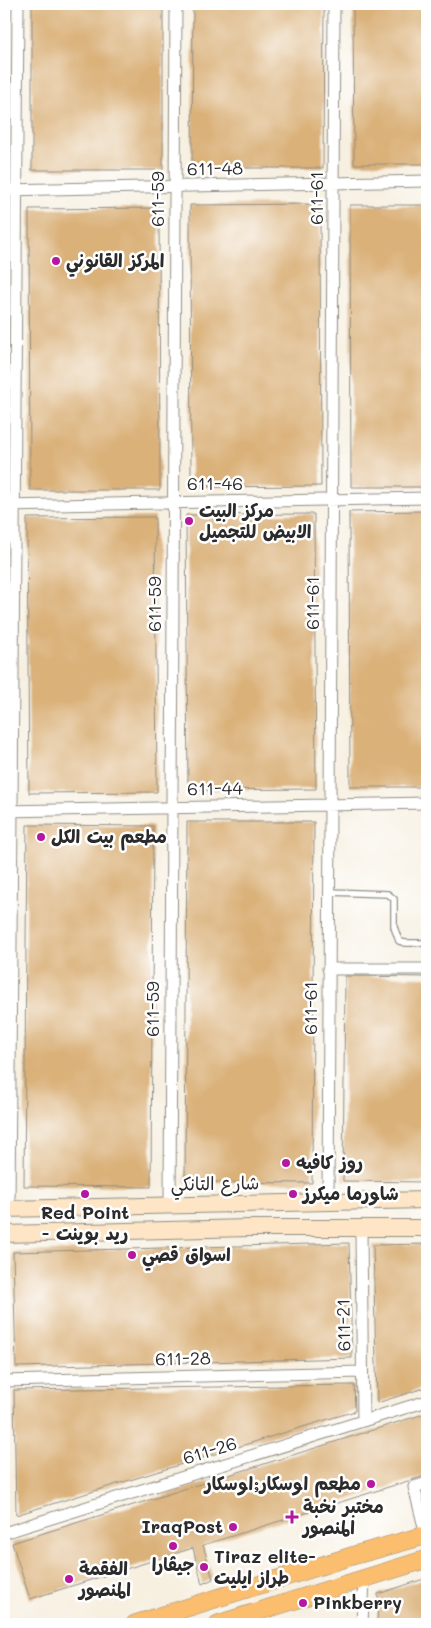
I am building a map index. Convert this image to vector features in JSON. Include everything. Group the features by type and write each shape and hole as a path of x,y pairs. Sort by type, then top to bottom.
{"main road":[{"path":"135,1624 355,1555 427,1535"},
{"path":"218,1624 427,1559"}],"street":[{"path":"6,1209 8,506 18,190 18,4"},
{"name":"611-59","path":"170,1205 176,4"},
{"name":"611-61","path":"328,1203 331,500 335,183 334,4"},
{"name":"611-48","path":"4,190 427,181"},
{"name":"611-46","path":"8,506 427,498"},
{"name":"611-44","path":"7,811 427,802"},
{"path":"328,969 427,969"},
{"name":"شارع التانكي","path":"6,1209 427,1200"},
{"path":"249,1228 250,1204"},
{"path":"4,1234 249,1228 427,1228"},
{"name":"611-21","path":"361,1229 363,1422"},
{"name":"611-28","path":"4,1381 362,1372"},
{"name":"611-26","path":"4,1533 427,1401"},
{"path":"427,1483 414,1487 427,1535"},
{"path":"362,1624 364,1578"},
{"path":"4,1619 4,1624"}],"lane":[{"path":"330,892 388,894 394,899 394,927 399,941 405,944 427,943"}],"building":[{"path":"32,4 163,4 163,170 32,170"},
{"path":"193,4 324,4 323,168 192,168"},
{"path":"353,4 427,4 427,164 354,164"},
{"path":"320,204 321,486 191,487 190,205"},
{"path":"350,205 427,205 427,487 351,487"},
{"path":"159,208 160,490 30,490 29,209"},
{"path":"427,511 427,787 350,787 349,512"},
{"path":"314,514 316,789 188,790 186,515"},
{"path":"155,517 157,792 29,793 27,518"},
{"path":"187,822 314,822 312,1183 185,1182"},
{"path":"27,825 153,826 151,1187 24,1186"},
{"path":"345,976 427,977 427,1182 343,1181"},
{"path":"349,1243 352,1358 16,1367 13,1252"},
{"path":"427,1244 427,1387 377,1403 373,1245"},
{"path":"354,1385 355,1411 16,1515 14,1390"},
{"path":"427,1413 427,1475 203,1545 213,1579 202,1584 193,1548 30,1599 12,1543"},
{"path":"427,1578 427,1624 377,1624 378,1594"}],"place":[{"name":"المركز القانوني","path":"56,261"},
{"name":"مركز البيت الابيض للتجميل","path":"189,521"},
{"name":"مطعم بيت الكل","path":"41,837"},
{"name":"روز كافيه","path":"286,1163"},
{"name":"Red Point - ريد بوينت","path":"85,1194"},
{"name":"شاورما ميكرز","path":"293,1194"},
{"name":"اسواق قصي","path":"132,1255"},
{"name":"مطعم اوسكار;اوسكار","path":"371,1484"},
{"name":"مختبر نخبة المنصور","path":"292,1517"},
{"name":"IraqPost","path":"233,1527"},
{"name":"جيڤارا","path":"173,1546"},
{"name":"Tiraz elite- طراز ايليت","path":"204,1567"},
{"name":"الفقمة المنصور","path":"69,1579"},
{"name":"Pinkberry","path":"303,1603"}]}
